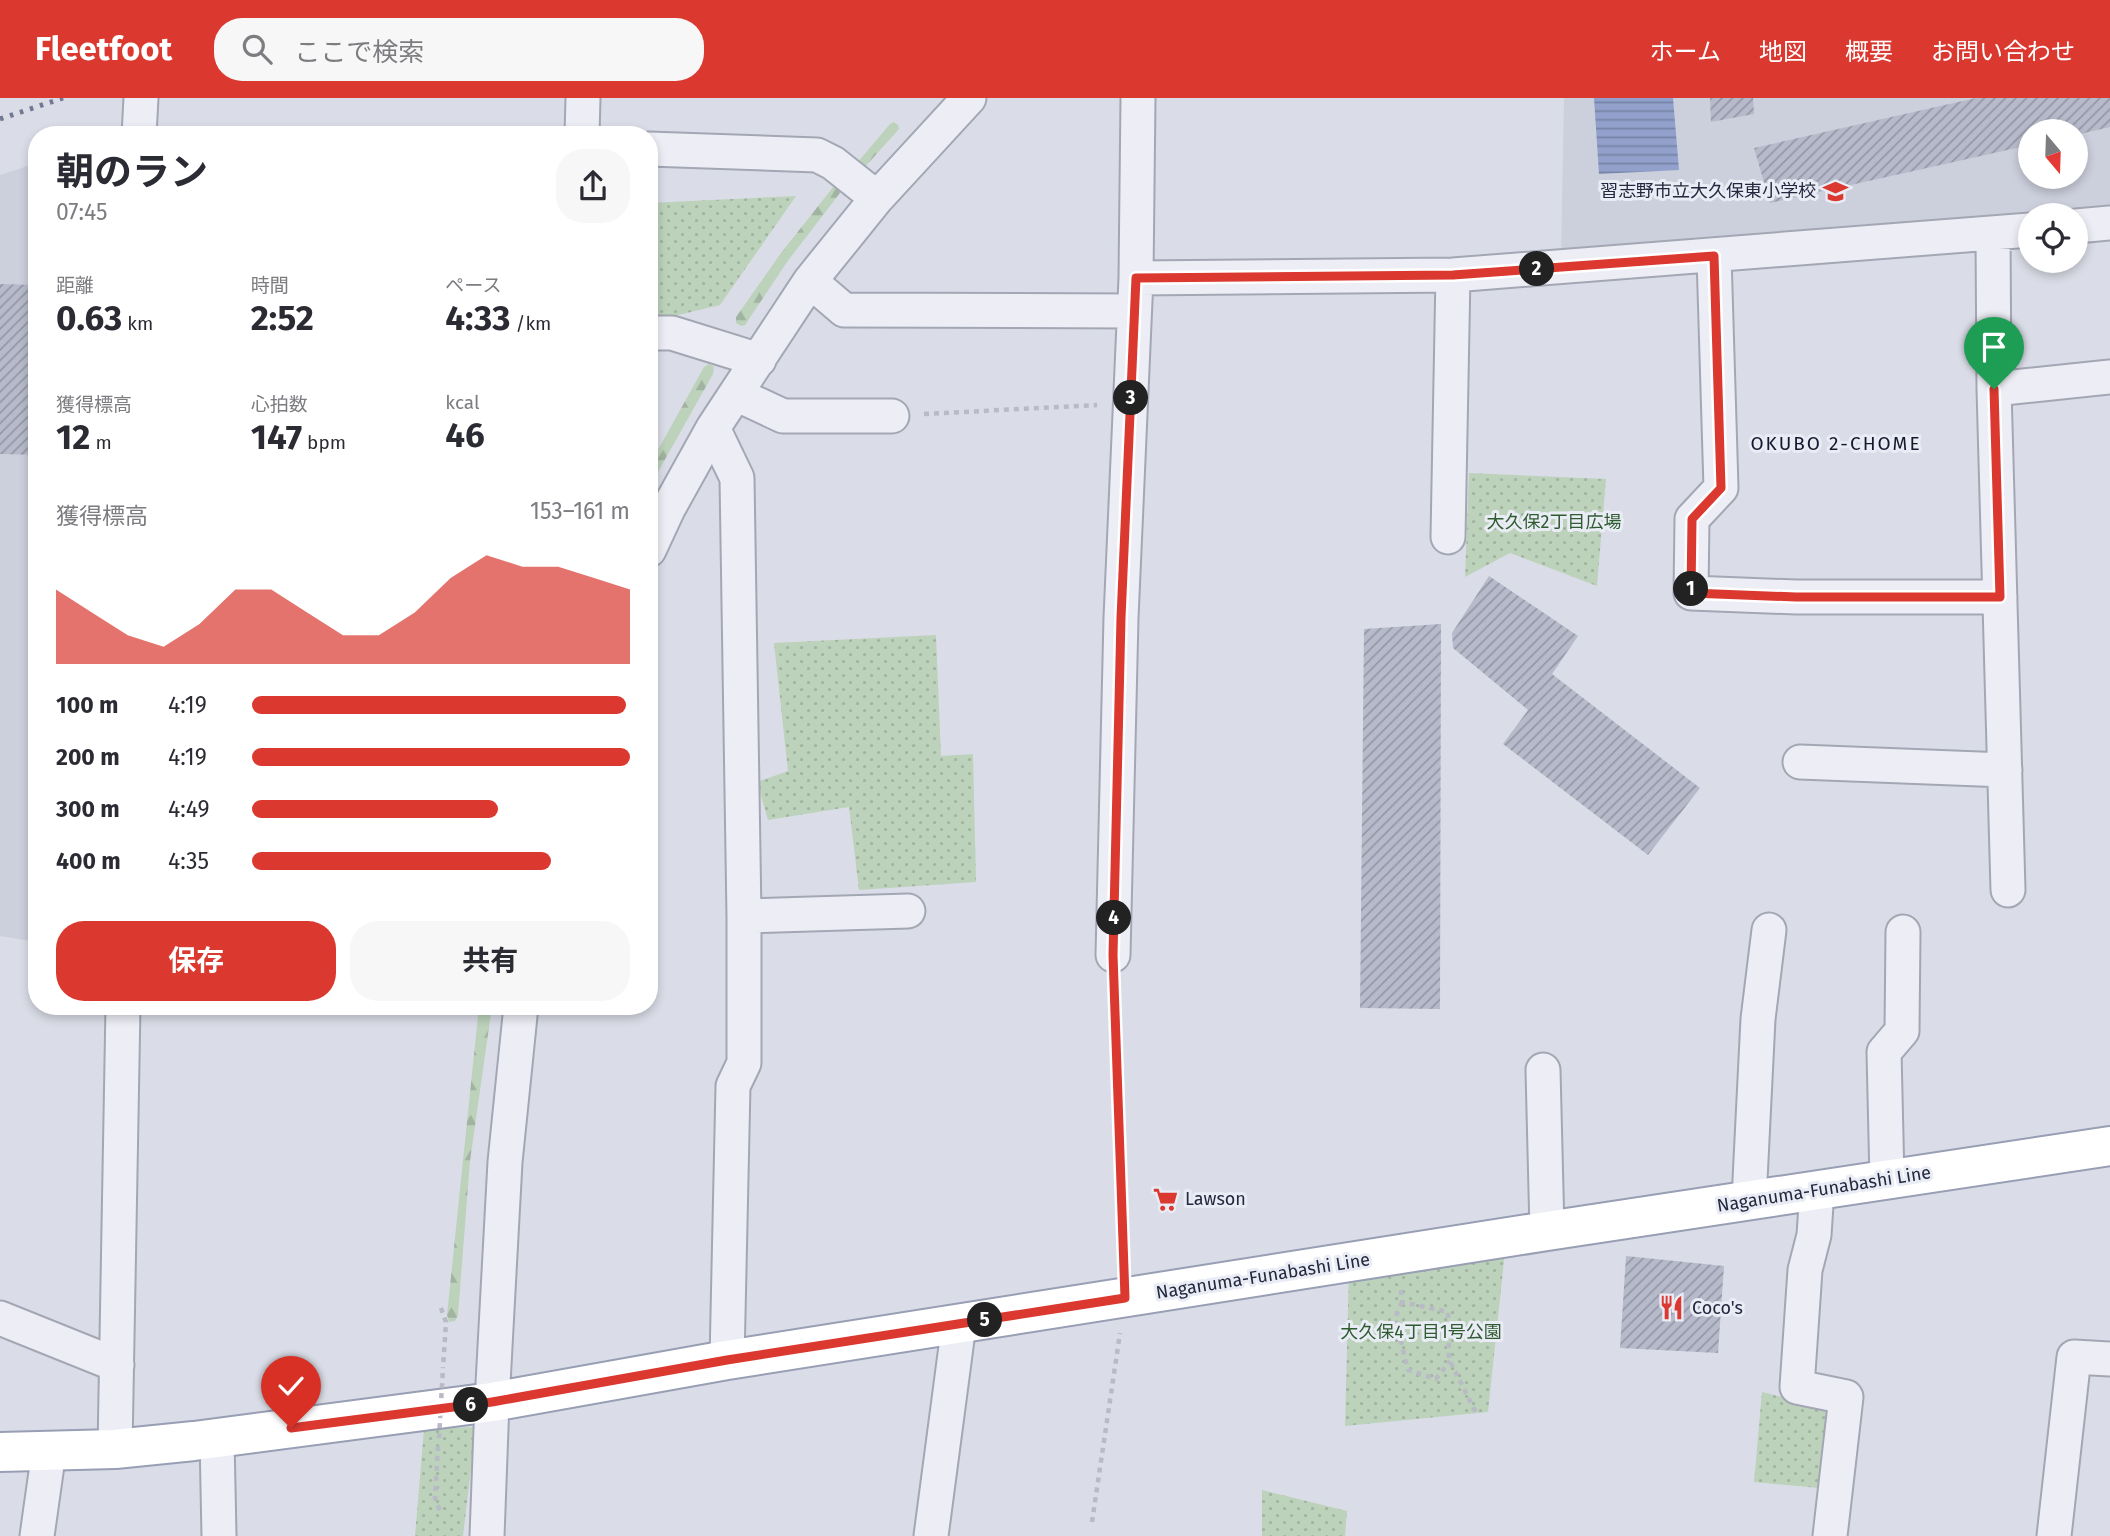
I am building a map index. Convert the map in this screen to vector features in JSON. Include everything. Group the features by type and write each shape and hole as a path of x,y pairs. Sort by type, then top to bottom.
{"main road":[{"name":"Naganuma-Funabashi Line","path":"0,1452 115,1449 492,1402 727,1360 2110,1146"}],"street":[{"path":"139,126 141,98"},
{"path":"582,126 583,98"},
{"path":"658,531 713,428 810,281 877,198 969,98"},
{"path":"1113,955 1121,618 1136,278 1138,98"},
{"path":"658,149 817,155 832,163 877,198"},
{"path":"2088,225 2110,223"},
{"path":"1136,278 1453,275 2018,231"},
{"path":"1993,234 1994,389 2008,890"},
{"path":"1714,256 1721,488 1692,519 1691,593 1796,597 2000,597"},
{"path":"1448,537 1453,275"},
{"path":"810,281 844,310 1134,312"},
{"path":"658,333 672,333 759,360"},
{"path":"1994,389 2110,377"},
{"path":"736,394 783,416 892,416"},
{"path":"713,428 737,478 744,916 744,1063 733,1086 727,1360"},
{"path":"1800,762 2005,770"},
{"path":"744,916 908,911"},
{"path":"1749,1200 1758,1019 1769,930"},
{"path":"1887,1180 1884,1052 1902,1031 1903,932"},
{"path":"115,1449 123,1015"},
{"path":"487,1536 505,1162 520,1015"},
{"path":"1543,1070 1548,1231"},
{"path":"1817,1190 1814,1235 1805,1270 1797,1387 1846,1397 1830,1536"},
{"path":"0,1318 117,1365"},
{"path":"931,1536 959,1324"},
{"path":"2054,1536 2074,1357 2110,1359"},
{"path":"217,1438 219,1536"},
{"path":"37,1536 48,1451"}],"path":[{"path":"892,416 1130,404"},
{"path":"1092,1522 1125,1298 1113,955"},
{"path":"1400,1288 1402,1302 1395,1318 1408,1370 1436,1379 1450,1361"},
{"path":"1402,1302 1448,1312 1450,1361 1476,1413"},
{"path":"441,1308 446,1322 435,1497 441,1514"}],"shaded area":[{"name":"習志野市立大久保東小学校","path":"1564,98 2110,98 2110,206 2088,208 2088,203 2018,203 2018,215 1561,258"},
{"path":"28,166 28,941 0,936 0,175"}],"green space":[{"path":"894,122 899,129 864,168 857,163 890,124"},
{"path":"834,186 842,188 840,193 787,262 745,325 736,323 736,317 781,253"},
{"path":"796,196 720,305 670,317 658,316 658,203"},
{"path":"709,364 714,367 713,374 658,472 658,450 704,367"},
{"name":"大久保2丁目広場","path":"1469,473 1606,479 1597,586 1510,553 1465,577"},
{"path":"936,635 941,756 973,754 976,882 859,890 849,807 768,820 757,782 788,771 774,643"},
{"path":"478,1015 491,1015 470,1161 458,1315 455,1321 449,1322 447,1315"},
{"name":"大久保4丁目1号公園","path":"1506,1242 1488,1412 1345,1426 1349,1267"},
{"path":"1762,1392 1835,1410 1819,1488 1754,1482"},
{"path":"476,1427 463,1536 415,1536 424,1429"},
{"path":"1262,1490 1347,1511 1345,1536 1262,1536"}],"water":[{"path":"1594,98 1673,98 1679,170 1599,174"}],"building":[{"path":"1710,98 1753,98 1754,114 1711,122"},
{"path":"1976,98 2110,98 2110,127 2088,132 2088,119 2018,119 2018,148 1770,203 1754,148"},
{"path":"0,284 28,285 28,455 0,454"},
{"path":"1489,576 1578,636 1552,674 1700,788 1648,855 1503,744 1528,710 1453,648 1452,633"},
{"path":"1441,624 1440,1009 1360,1008 1364,629"},
{"path":"1626,1256 1724,1266 1718,1353 1620,1348"}],"railway":[{"path":"0,119 63,98"}],"place":[{"name":"習志野市立大久保東小学校","path":"1836,191"},
{"name":"Lawson","path":"1165,1199"},
{"name":"Coco's","path":"1672,1308"}],"district":[{"name":"OKUBO 2-CHOME","path":"1836,443"}],"route":[{"path":"291,1428 492,1402 727,1360 1125,1298 1113,955 1121,618 1136,278 1453,275 1714,256 1721,488 1692,519 1691,593 1796,597 2000,597 1994,389"}]}
